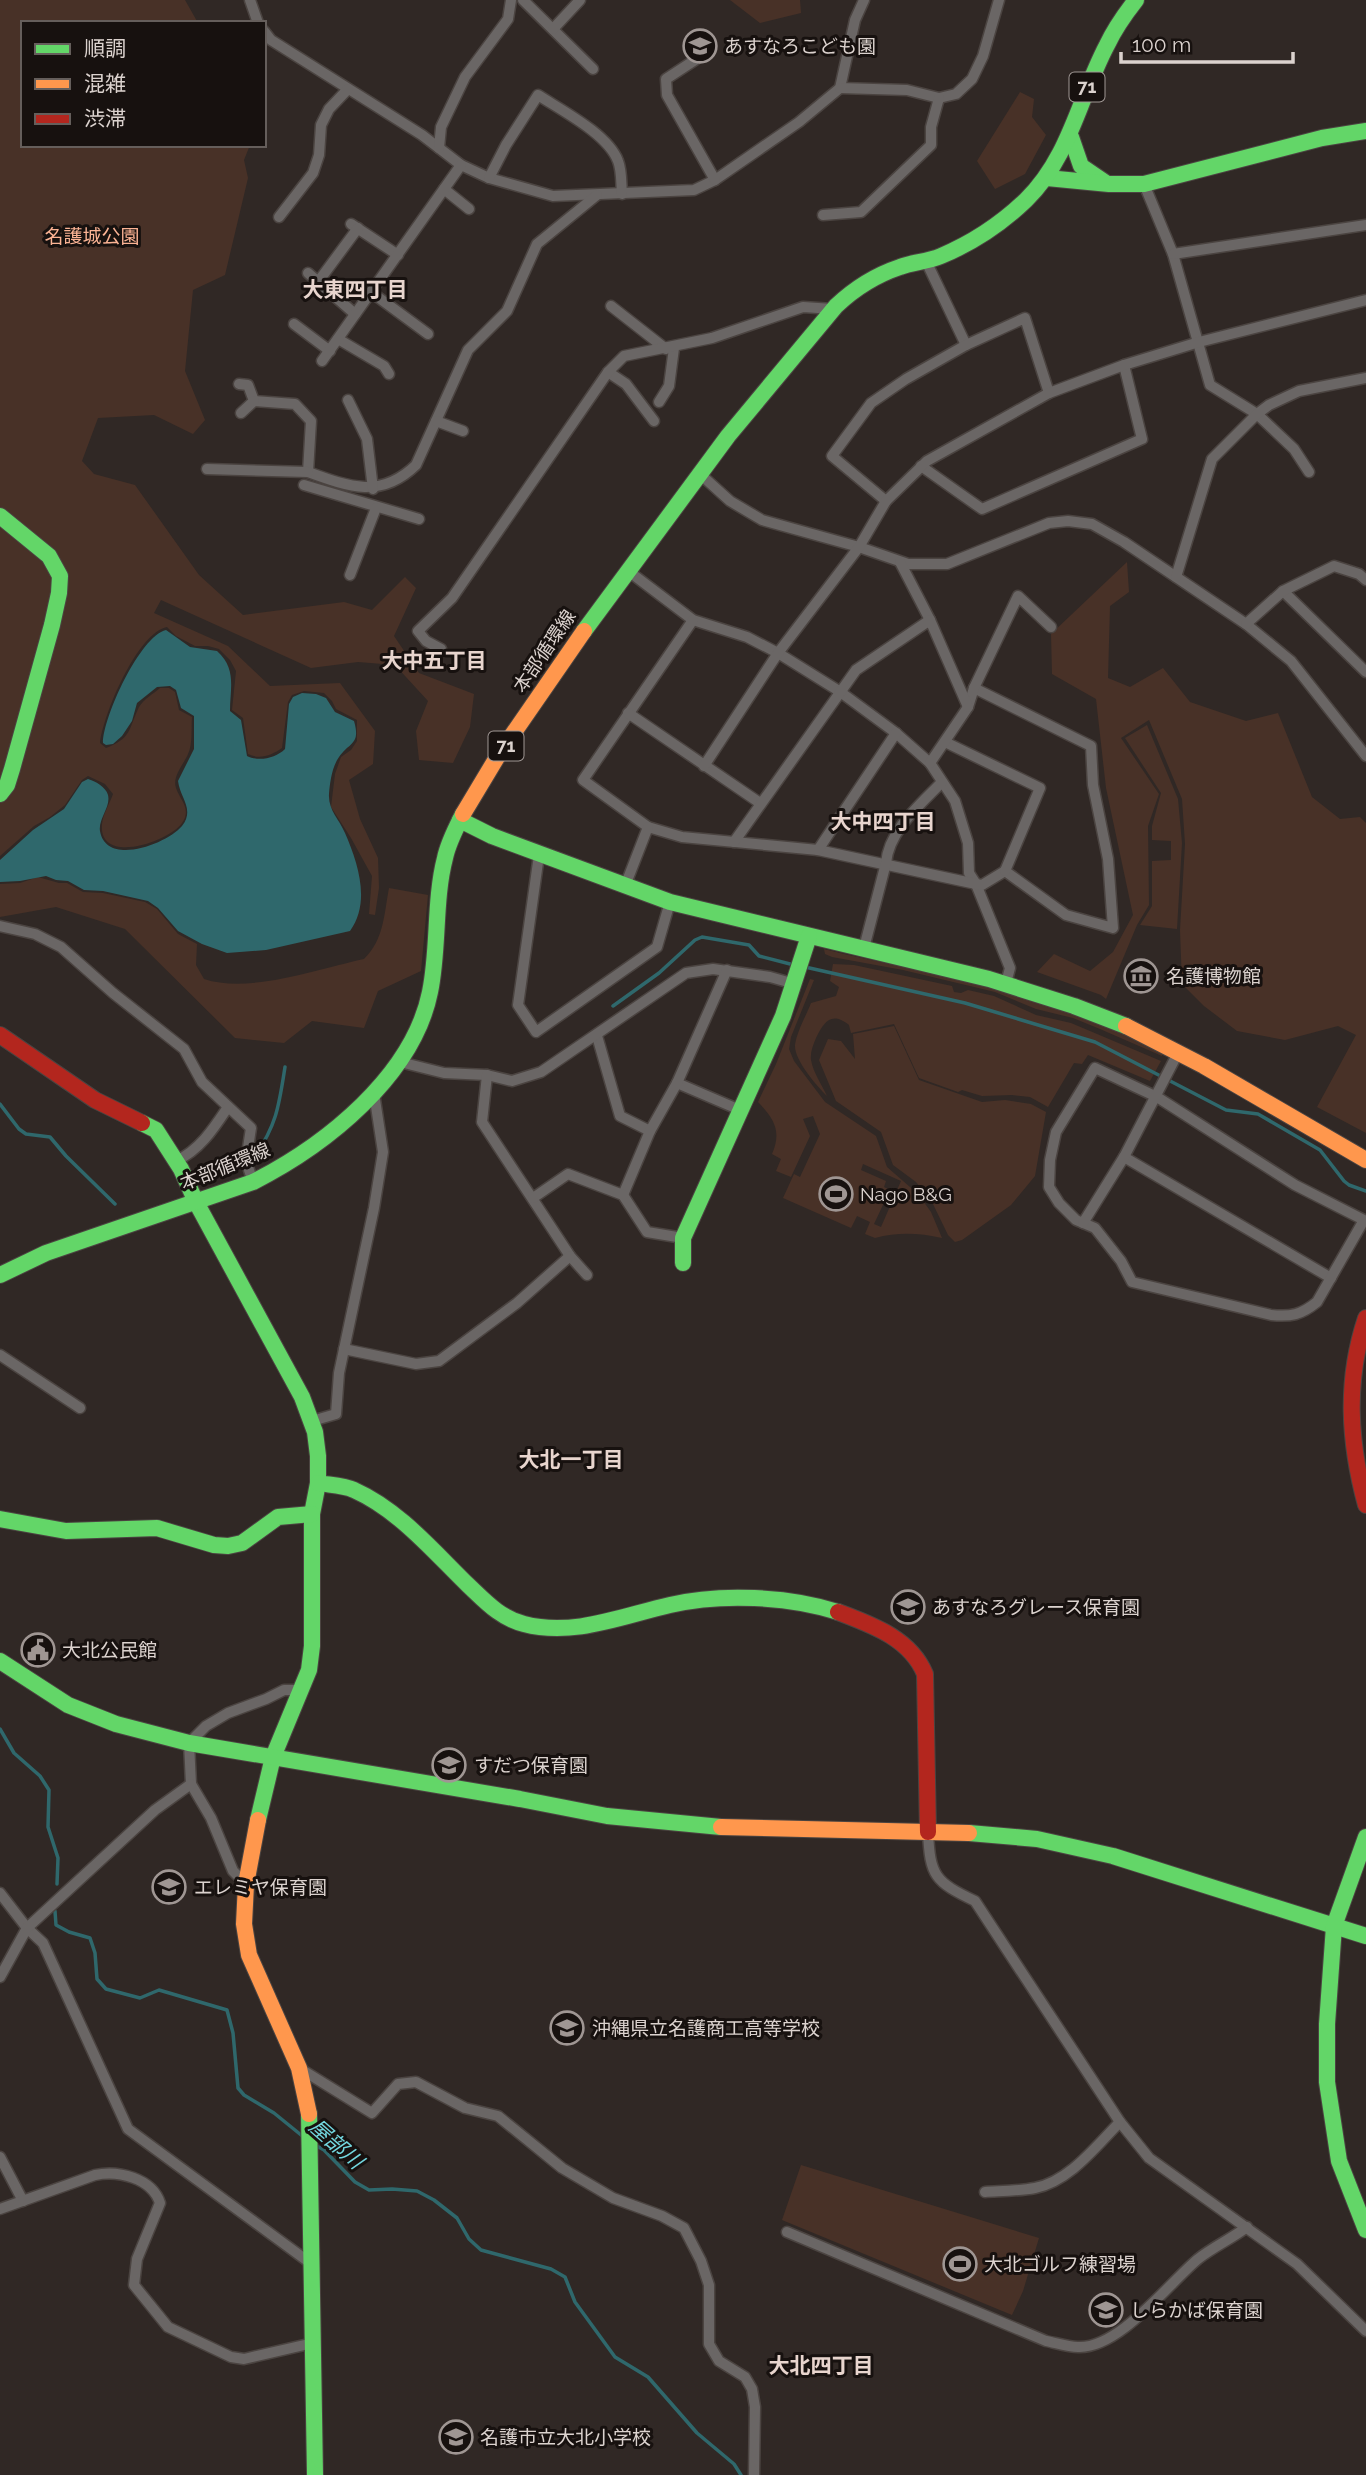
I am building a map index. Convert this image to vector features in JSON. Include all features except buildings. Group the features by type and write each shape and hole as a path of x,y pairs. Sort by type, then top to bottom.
{"street":[{"path":"250,0 257,21"},
{"path":"439,148 441,127 465,77 508,19 511,0"},
{"path":"523,0 593,69"},
{"path":"553,29 580,0"},
{"path":"266,34 461,165 489,177 553,196 694,190 715,180 799,122 840,88 855,20 864,0"},
{"path":"840,88 907,90 939,98 956,94 972,79 983,56 999,0"},
{"name":"本部循環線","path":"0,1275 46,1253 253,1182 314,1146 374,1093 400,1062 415,1034 430,993 444,860 460,820 579,635 699,473 767,386 833,309 876,278 902,266 926,261 964,245 995,226 1047,178 1071,137 1088,86 1110,35 1136,0"},
{"path":"695,60 666,79 667,95 715,180"},
{"path":"279,217 313,173 319,155 321,125 329,109 348,89"},
{"path":"489,177 538,95 596,134 613,152 619,162 622,194"},
{"path":"823,215 861,212 931,145 931,127 939,98"},
{"path":"1047,178 1109,184 1144,184 1309,141 1366,131"},
{"path":"1071,137 1081,166 1109,184"},
{"path":"322,361 461,165"},
{"path":"1144,184 1173,254 1210,385 1257,414 1294,449 1309,472"},
{"path":"444,189 469,209"},
{"path":"207,469 308,472 345,484 373,488 403,478 416,465 468,350 507,311 537,244 597,195"},
{"path":"1173,254 1366,225"},
{"path":"318,282 355,226 398,255"},
{"path":"926,261 966,345"},
{"path":"308,273 355,314"},
{"path":"371,292 428,334"},
{"path":"704,766 778,653 859,547 886,501 921,466 1049,393 1124,365 1199,342 1366,299"},
{"path":"611,306 670,348"},
{"path":"441,649 426,640 418,631 452,598 608,372 624,356 712,338 803,307 833,309"},
{"path":"886,501 832,456 871,403 906,379 966,345 1025,318 1049,393"},
{"path":"294,324 330,351"},
{"path":"338,339 384,366 389,374"},
{"path":"659,402 669,386 670,348"},
{"path":"921,466 982,509 1142,439 1124,365"},
{"path":"608,372 626,384 654,421"},
{"path":"1176,577 1212,459 1257,414 1298,391 1360,377 1366,378"},
{"path":"239,384 248,385 254,401"},
{"path":"348,400 367,439 373,488"},
{"path":"241,413 254,401 295,404 311,421 308,472"},
{"path":"436,421 463,431"},
{"path":"699,473 730,501 762,520 859,547 908,564 947,565 1049,523 1068,521 1092,524 1124,542 1246,624 1291,662 1366,756"},
{"path":"339,501 345,484"},
{"path":"304,485 339,501 419,519"},
{"path":"350,575 376,508"},
{"path":"0,516 49,556 60,576 59,593 41,668 7,785 0,794"},
{"path":"900,562 930,620 968,707"},
{"path":"1246,624 1283,591 1334,566 1359,574 1366,580"},
{"path":"627,570 693,620 747,637 839,691 896,733 930,763 955,801 964,826 968,843 969,873 1010,968 1006,983"},
{"path":"1283,591 1366,672"},
{"path":"930,763 968,707 974,688 1018,596 1051,627"},
{"path":"693,620 583,780 648,827 682,837 818,850 982,885 1005,872 1040,788 945,742"},
{"path":"734,842 856,670 930,620"},
{"path":"974,688 1091,746 1093,785 1108,859 1113,928 1066,915 1005,872"},
{"path":"628,713 760,803"},
{"path":"818,850 896,733"},
{"path":"864,948 887,850 898,830 942,782"},
{"path":"460,820 486,834 539,855 670,902 807,943 864,948 1006,983 1100,1014 1179,1051 1366,1160"},
{"path":"625,886 648,827"},
{"path":"539,855 518,1005 536,1032 657,947 670,902"},
{"path":"0,926 35,934 61,947 184,1049 202,1082 251,1128 246,1161 253,1182"},
{"path":"682,1263 683,1238 769,1051 797,979 807,943"},
{"path":"400,1062 444,1073 487,1075 512,1082 541,1072 686,973 713,969 797,979"},
{"path":"623,1195 650,1131 677,1083 727,970"},
{"path":"0,1035 95,1100 156,1130 176,1161 302,1396 317,1441 318,1483 312,1514 310,1556 312,1646 309,1670 273,1757 246,1884 244,1924 249,1955 299,2068 306,2096 313,2265 315,2475"},
{"path":"597,1036 620,1116 650,1131"},
{"path":"1083,1223 1124,1157 1179,1051"},
{"path":"1095,1068 1157,1097 1295,1185 1365,1221 1317,1302 1292,1317 1271,1315 1132,1282 1121,1261 1095,1228 1076,1220 1059,1203 1049,1187 1050,1160 1056,1132 1095,1068"},
{"path":"487,1075 482,1122 570,1256 587,1275"},
{"path":"677,1083 740,1110"},
{"path":"312,1421 336,1414 339,1373 374,1208 383,1152 374,1093"},
{"path":"176,1161 188,1155 208,1136 228,1107"},
{"path":"1124,1157 1331,1278"},
{"path":"533,1198 568,1174 623,1195 647,1232 683,1238"},
{"path":"344,1349 416,1364 439,1361 517,1303 570,1256"},
{"path":"1364,1327 1352,1369 1350,1390 1366,1505"},
{"path":"0,1355 80,1408"},
{"path":"318,1483 353,1489 381,1507 401,1521 499,1614 536,1628 563,1628 693,1601 724,1598 833,1610 882,1630 916,1656 925,1674 928,1832 930,1861 937,1877 975,1901 1120,2122 1149,2158 1297,2264 1366,2332"},
{"path":"0,1519 66,1531 157,1528 214,1545 228,1546 242,1544 278,1517 312,1514"},
{"path":"0,1661 68,1705 116,1724 189,1743 607,1816 719,1827 985,1833 1037,1839 1113,1856 1366,1936"},
{"path":"246,1884 233,1871 211,1818 191,1784 189,1743 206,1726 228,1713 284,1690 302,1690"},
{"path":"0,1977 27,1927 155,1810 191,1784"},
{"path":"1366,1837 1334,1926 1327,2024 1327,2082 1339,2161 1366,2230"},
{"path":"0,1893 43,1943 128,2129 313,2265"},
{"path":"299,2068 372,2113 398,2084 416,2082 466,2108 498,2116 562,2168 613,2198 662,2216 684,2228 701,2261 709,2285 709,2344 719,2361 745,2377 752,2389 755,2407 754,2475"},
{"path":"985,2192 1035,2188 1058,2180 1085,2158 1120,2122"},
{"path":"0,2157 23,2201"},
{"path":"0,2209 95,2175 108,2172 124,2174 143,2183 158,2195 160,2203 137,2259 134,2285 168,2327 231,2357 244,2360 313,2343"},
{"path":"787,2232 1046,2340 1078,2347 1092,2345 1110,2337 1133,2320 1198,2259 1231,2240 1247,2227"}],"green space":[{"name":"名護城公園","path":"0,0 185,0 197,21 21,21 21,147 249,147 244,160 248,178 225,275 193,290 185,371 205,420 193,434 154,415 98,418 82,461 94,474 135,485 199,575 243,615 344,602 372,610 405,577 416,588 394,636 419,673 474,694 470,727 453,763 419,760 416,731 428,701 395,665 358,662 311,668 161,600 154,613 228,646 270,686 340,683 375,731 373,764 349,780 360,819 378,858 379,888 375,915 369,914 372,876 331,807 335,774 341,757 351,750 357,741 357,720 336,709 324,693 304,691 292,695 288,702 282,748 266,756 248,754 243,718 232,710 236,671 230,660 219,649 195,646 176,636 167,627 144,644 133,659 115,696 100,743 106,748 121,741 131,727 141,704 160,688 169,688 175,692 179,710 192,717 190,750 175,784 186,809 182,823 175,830 150,843 122,847 111,844 104,837 102,824 113,794 105,784 88,776 82,780 65,805 34,826 0,856"},
{"path":"730,0 800,0 801,13 760,23"},
{"path":"1020,92 1034,99 1032,117 1046,135 1025,174 995,189 977,161"},
{"path":"1127,562 1129,592 1110,606 1108,678 1130,687 1163,668 1190,702 1246,721 1278,713 1312,797 1340,819 1360,817 1366,823 1366,1133 1317,1107 1356,1035 1338,1026 1285,1040 1237,1031 1204,1006 1182,984 1180,930 1185,844 1182,799 1149,720 1121,738 1159,794 1148,826 1149,905 1137,925 1106,999 1037,972 1054,954 1090,971 1113,952 1133,915 1106,788 1096,699 1052,674 1051,634"},
{"path":"1147,725 1178,799 1182,843 1177,929 1140,925 1152,906 1152,861 1171,860 1171,841 1152,840 1152,826 1161,793 1125,738"},
{"path":"38,877 67,883 83,892 103,893 145,902 157,909 178,934 197,944 196,965 204,979 242,984 284,978 364,959 376,944 389,888 428,895 421,971 378,991 364,1028 312,1021 284,1043 235,1038 125,929 56,907 0,917 0,884 20,883"},
{"path":"824,949 967,981 1032,999 1099,1023 1163,1053 1162,1056 1073,1018 1036,1009 995,992 903,970 832,957 825,954"},
{"path":"833,964 854,965 952,986 954,992 968,990 994,996 1036,1015 1071,1023 1161,1061 1150,1081 1088,1055 1082,1064 1074,1063 1048,1107 1030,1097 982,1096 962,1090 958,1092 919,1078 894,1024 851,1033 849,1025 833,1019 822,1027 811,1055 814,1069 827,1096 802,1065 795,1045 811,1003 836,996 839,987 830,981"},
{"path":"810,979 814,980 791,1037 789,1049 794,1061 825,1102 876,1136 887,1167 918,1194 931,1212 942,1238 908,1234 875,1238 865,1234 870,1222 857,1216 851,1228 783,1198 794,1174 800,1177 820,1134 813,1116 803,1119 810,1136 791,1177 776,1171 781,1159 772,1154 776,1139 775,1126 758,1102","holes":["863,1164 901,1181 881,1227 874,1224 890,1190 884,1187 886,1181 861,1170"]},
{"path":"894,1026 919,1080 982,1102 1005,1100 1031,1104 1046,1112 1035,1176 1011,1205 962,1240 955,1242 948,1235 932,1202 916,1182 893,1165 881,1132 836,1101 819,1060 828,1039 841,1041 855,1059 853,1034"},
{"name":"大北ゴルフ練習場","path":"801,2165 1039,2238 1023,2291 1012,2315 782,2220"}],"water":[{"path":"166,630 190,647 217,651 223,658 231,679 230,711 241,720 247,756 267,758 285,749 289,704 293,697 302,693 326,698 335,712 354,721 355,739 337,761 329,794 332,810 354,857 360,882 360,908 350,931 266,950 227,953 178,931 158,908 148,901 103,891 84,890 68,881 46,876 0,882 0,860 33,830 64,809 82,782 88,779 107,792 108,804 100,831 105,842 113,848 138,849 151,845 174,833 186,820 187,809 178,781 194,749 194,716 181,708 176,690 170,686 157,687 137,703 132,721 122,736 113,744 103,743 109,715 125,679 145,647"}],"waterway":[{"path":"613,1006 659,973 695,940 702,937 749,945 759,956 794,965"},
{"path":"805,967 965,1003 1095,1042 1226,1110 1258,1114 1320,1150 1344,1181 1366,1191"},
{"path":"255,1156 276,1114 285,1067"},
{"path":"0,1104 26,1134 50,1137 115,1204"},
{"name":"屋部川","path":"0,1729 14,1753 40,1776 49,1790 48,1827 58,1858 57,1884"},
{"name":"屋部川","path":"55,1911 56,1925 90,1938 95,1953 97,1979 106,1989 140,1998 159,1990 227,2010 233,2033 238,2088 306,2139"},
{"name":"屋部川","path":"315,2145 324,2150 355,2182 369,2190 417,2191 434,2200 457,2218 469,2239 481,2250 551,2269 565,2277 575,2302 615,2357 648,2377 697,2433 734,2464 741,2475"}],"traffic: fast":[{"path":"584,631 728,436 836,306 858,288 882,274 905,265 931,260 975,239 1016,209 1041,183 1064,146 1110,39 1136,0"},
{"path":"1047,178 1109,184 1144,184 1322,138 1366,131"},
{"path":"1071,137 1081,166 1106,183"},
{"path":"0,516 49,556 60,576 52,625 12,769 7,785 0,794"},
{"path":"0,1275 46,1253 253,1182 309,1149 363,1105 386,1079 421,1023 433,976 442,874 448,847 463,814"},
{"path":"460,820 492,836 670,902 989,979 1126,1026"},
{"path":"683,1263 683,1238 783,1016 809,936"},
{"path":"142,1123 156,1130 181,1169 196,1202 302,1397 315,1432 318,1483 312,1514 312,1646 309,1670 273,1757 258,1820"},
{"path":"318,1483 350,1488 370,1498 401,1520 493,1608 524,1624 579,1627 690,1601 732,1598 798,1602 838,1612"},
{"path":"0,1519 66,1531 157,1528 214,1545 228,1546 242,1543 278,1517 312,1514"},
{"path":"0,1661 68,1705 116,1724 189,1743 607,1816 721,1827"},
{"path":"969,1833 1037,1839 1113,1856 1366,1936"},
{"path":"1366,1837 1334,1926 1327,2024 1327,2082 1339,2161 1366,2230"},
{"path":"309,2114 315,2475"}],"traffic: slow":[{"path":"463,814 499,754 584,631"},
{"path":"1126,1026 1204,1066 1366,1160"},
{"path":"258,1820 246,1884 244,1924 249,1955 299,2068 309,2114"},
{"path":"721,1827 969,1833"}],"traffic: jam":[{"path":"0,1035 95,1100 142,1123"},
{"path":"1366,1318 1359,1342 1352,1388 1353,1435 1366,1505"},
{"path":"838,1612 889,1634 910,1651 925,1674 928,1832"}],"place":[{"name":"あすなろこども園","path":"700,46"},
{"name":"名護博物館","path":"1141,976"},
{"name":"Nago B&G","path":"836,1194"},
{"name":"あすなろグレース保育園","path":"908,1607"},
{"name":"大北公民館","path":"38,1650"},
{"name":"すだつ保育園","path":"449,1765"},
{"name":"エレミヤ保育園","path":"169,1887"},
{"name":"沖縄県立名護商工高等学校","path":"567,2028"},
{"name":"大北ゴルフ練習場","path":"960,2264"},
{"name":"しらかば保育園","path":"1106,2310"},
{"name":"名護市立大北小学校","path":"456,2437"}],"district":[{"name":"大東四丁目","path":"355,290"},
{"name":"大中五丁目","path":"434,661"},
{"name":"大中四丁目","path":"883,822"},
{"name":"大北一丁目","path":"571,1460"},
{"name":"大北四丁目","path":"821,2366"}]}
